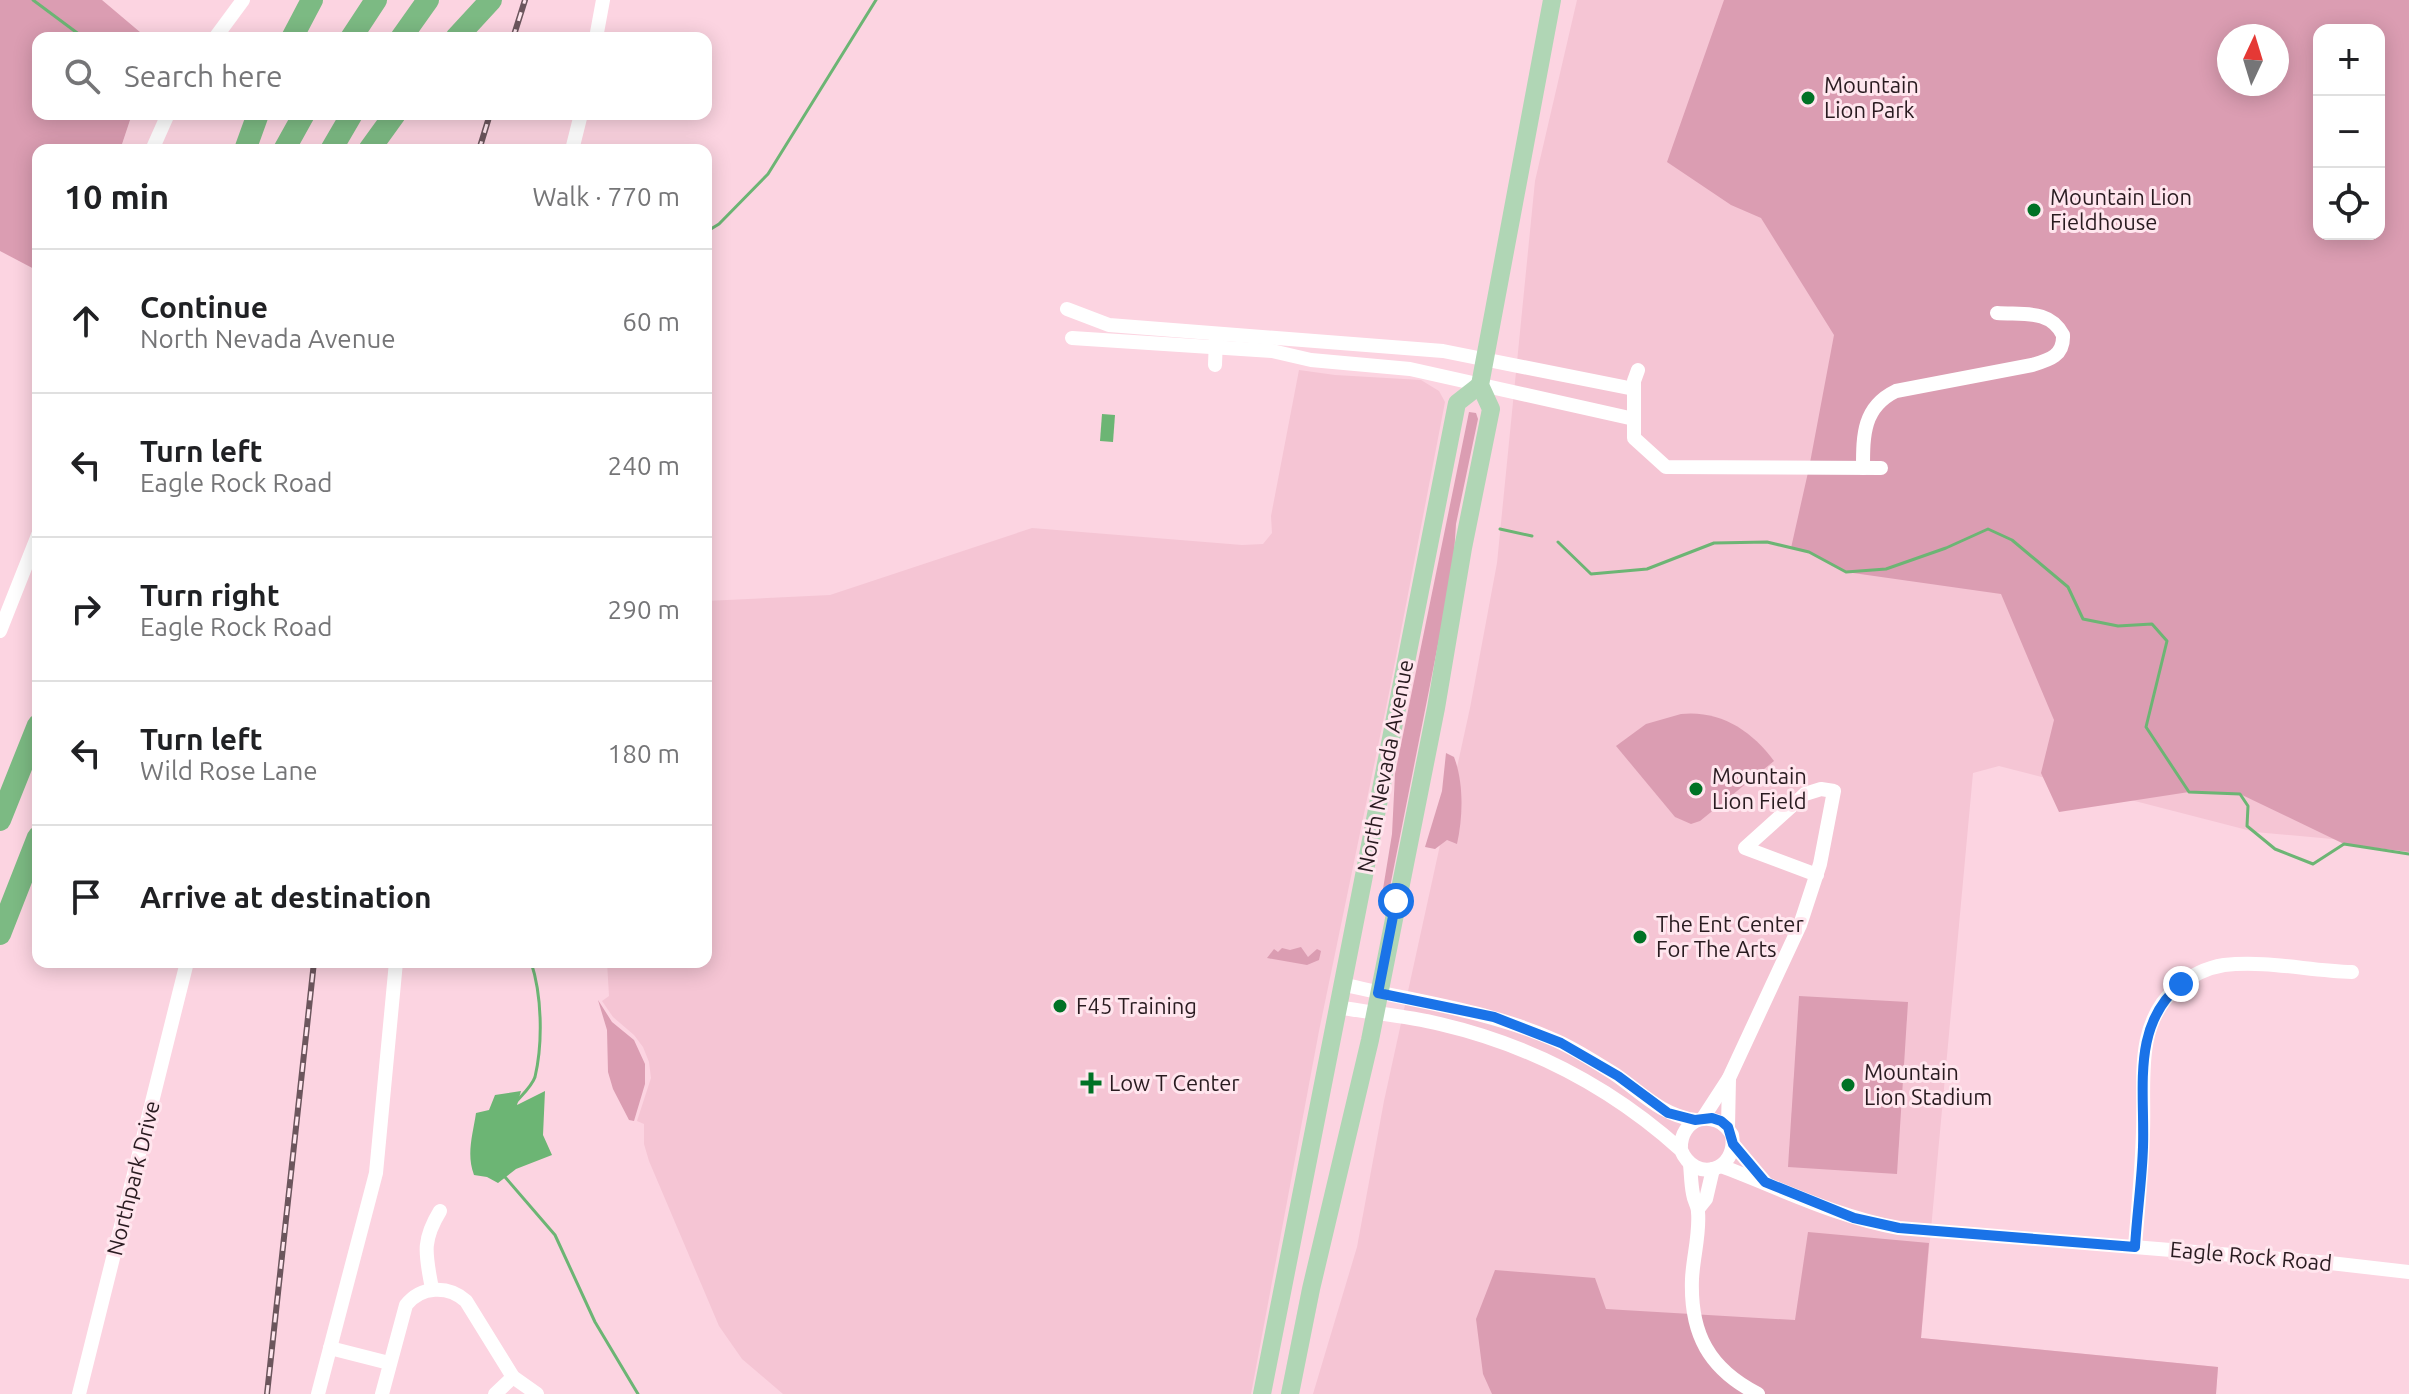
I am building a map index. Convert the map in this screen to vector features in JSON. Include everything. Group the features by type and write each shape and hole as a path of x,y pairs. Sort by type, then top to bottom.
{"highway":[{"path":"295,32 312,0"},
{"path":"355,32 376,0"},
{"path":"405,32 428,0"},
{"path":"462,30 491,0"},
{"path":"247,144 256,120"},
{"path":"287,144 301,120"},
{"path":"334,144 348,120"},
{"path":"373,144 391,120"},
{"path":"0,820 32,740"},
{"path":"0,934 32,852"}],"main road":[{"name":"North Nevada Avenue","path":"1290,1394 1311,1289 1375,1014 1436,708 1491,409 1480,385 1552,0"},
{"name":"North Nevada Avenue","path":"1262,1394 1457,403 1480,385"}],"street":[{"path":"219,32 243,0"},
{"path":"597,32 603,0"},
{"path":"155,144 165,120"},
{"path":"574,144 580,120"},
{"path":"1067,309 1109,325 1216,340"},
{"path":"1863,468 1867,419 1878,402 1887,396 1896,391 2032,365 2054,358 2060,350 2063,335 2048,317 1997,313"},
{"path":"1072,338 1216,340 1443,351 1634,389"},
{"path":"1215,365 1216,340"},
{"path":"1270,368 1273,344"},
{"path":"1273,344 1311,360 1410,369 1634,419"},
{"path":"1638,370 1634,389 1634,438 1666,467 1881,468"},
{"path":"0,631 32,550"},
{"path":"1681,1150 1683,1133 1699,1119 1729,1078 1800,925 1817,875 1828,830 1834,791 1821,789 1805,794 1745,848 1817,875"},
{"path":"2135,1247 2143,1152 2143,1060 2150,1026 2164,1001 2193,975 2223,966 2277,965 2352,972"},
{"name":"Northpark Drive","path":"79,1394 186,968"},
{"path":"318,1394 376,1173 395,968"},
{"path":"1342,984 1494,1017 1525,1027 1603,1067 1668,1113 1699,1119 1712,1118 1728,1127"},
{"path":"1337,1007 1469,1031 1557,1064 1589,1081 1639,1115 1681,1150 1690,1164 1693,1197 1698,1209 1692,1280 1693,1311 1698,1333 1718,1366 1738,1383 1758,1394"},
{"name":"Eagle Rock Road","path":"1729,1078 1728,1127 1733,1144 1765,1182"},
{"path":"1698,1209 1706,1199 1717,1168 1727,1161 1733,1144"},
{"name":"Eagle Rock Road","path":"1690,1164 1705,1170 1717,1168 1765,1182 1854,1218 1899,1228 2409,1272"},
{"path":"432,1289 425,1248 427,1231 440,1211"},
{"path":"382,1394 406,1305 432,1289 449,1291 466,1301 513,1377 537,1394"},
{"path":"330,1348 389,1363"},
{"path":"495,1394 513,1377"}],"shaded area":[{"path":"0,0 102,0 140,32 32,32 32,120 130,120 122,144 32,144 32,268 0,251"},
{"path":"1577,0 2409,0 2409,846 2255,832 1999,766 1973,773 1921,1338 2218,1367 2216,1394 1313,1394 1357,1247 1384,1101 1470,708 1497,563 1535,181"},
{"path":"1724,0 2409,0 2409,852 2344,844 2240,794 2189,792 2059,812 2041,773 2054,720 2001,594 1846,572 1809,552 1791,548 1834,335 1761,218 1731,205 1667,162"},
{"path":"1299,370 1421,380 1439,391 1445,402 1319,1031 1251,1394 783,1394 742,1359 719,1326 649,1161 644,1144 644,1124 637,1121 651,1078 649,1062 634,1035 613,1017 602,1001 609,996 607,968 712,968 712,601 830,595 1032,528 1242,545 1263,544 1272,533 1271,516"},
{"path":"1469,412 1476,413 1478,419 1456,524 1453,569 1388,897 1382,895 1392,834 1395,774"},
{"path":"1102,414 1115,415 1113,442 1100,441"},
{"name":"Mountain Lion Field","path":"1681,714 1709,715 1734,724 1755,740 1774,761 1700,821 1691,824 1675,817 1616,746 1646,724"},
{"path":"1446,753 1454,757 1460,778 1460,823 1457,844 1447,840 1435,849 1425,847 1442,791"},
{"path":"1301,947 1308,957 1317,949 1321,951 1319,960 1307,965 1267,958 1274,949 1278,952 1282,948 1290,950"},
{"name":"Mountain Lion Stadium","path":"1799,996 1908,1002 1897,1174 1788,1167"},
{"path":"598,1000 612,1022 634,1040 645,1064 645,1084 634,1121 629,1120 613,1089 608,1072 607,1030"},
{"path":"521,1091 517,1105 545,1091 543,1135 552,1155 516,1169 498,1183 474,1175 470,1152 476,1113 489,1110 495,1095"},
{"path":"1808,1232 1929,1243 1921,1338 2218,1367 2216,1394 1492,1394 1483,1374 1476,1319 1495,1270 1595,1278 1606,1309 1795,1320"}],"waterway":[{"path":"33,0 76,32"},
{"path":"712,228 768,174 876,0"},
{"path":"1500,529 1532,536"},
{"path":"1558,542 1591,574 1647,569 1714,543 1767,542 1809,552 1846,572 1886,569 1988,529 2012,540 2068,587 2083,619 2118,626 2152,624 2167,641 2146,727 2189,792 2240,794 2248,806 2247,826 2275,849 2313,864 2344,844 2409,854"},
{"path":"516,1102 534,1080 538,1064 540,1019 533,968"},
{"path":"505,1177 555,1235 595,1322 638,1394"}],"railway":[{"path":"515,32 525,0"},
{"path":"481,144 488,120"},
{"path":"267,1394 313,968"}],"place":[{"name":"Mountain Lion Park","path":"1808,98"},
{"name":"Mountain Lion Fieldhouse","path":"2034,210"},
{"name":"Mountain Lion Field","path":"1696,789"},
{"name":"The Ent Center For The Arts","path":"1640,937"},
{"name":"F45 Training","path":"1060,1006"},
{"name":"Low T Center","path":"1091,1083"},
{"name":"Mountain Lion Stadium","path":"1848,1085"}],"route":[{"path":"1396,901 1378,993 1494,1017 1561,1043 1618,1076 1668,1113 1679,1118 1721,1121 1728,1127 1733,1144 1765,1182 1824,1208 1899,1228 2135,1247 2143,1152 2143,1060 2146,1042 2158,1008 2181,984"}]}
